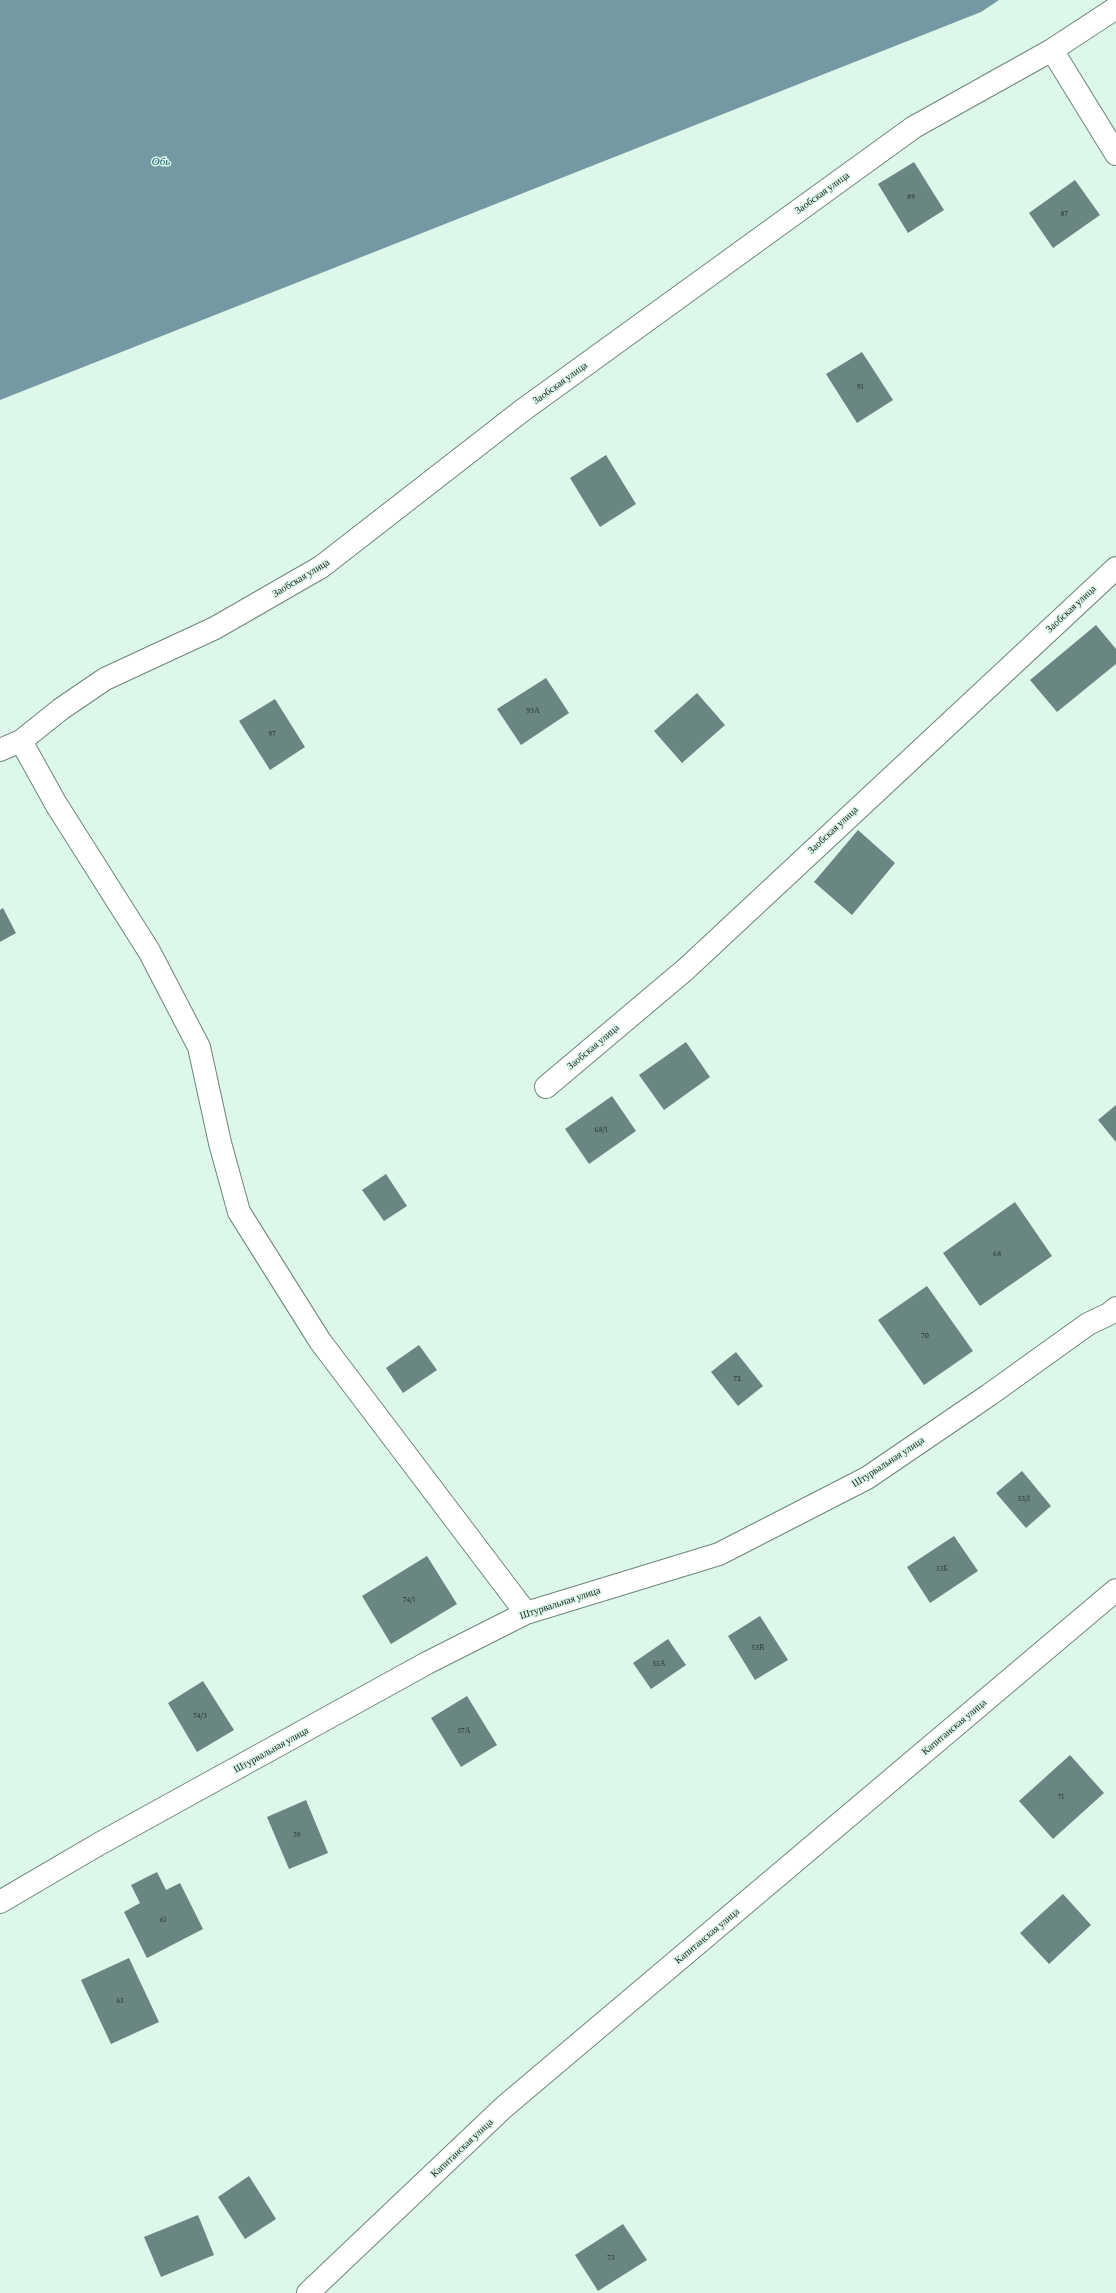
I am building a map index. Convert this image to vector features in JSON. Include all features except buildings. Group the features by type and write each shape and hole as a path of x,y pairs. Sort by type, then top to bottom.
{"street":[{"name":"Заобская улица","path":"0,750 21,741 105,679 214,628 321,567 523,410 914,127 1052,50 1116,8"},
{"path":"1052,50 1116,154"},
{"name":"Заобская улица","path":"546,1087 686,969 1116,568"},
{"path":"21,741 56,804 149,951 198,1046 220,1143 239,1212 320,1341 526,1612"},
{"name":"Штурвальная улица","path":"0,1902 99,1844 427,1663 526,1612 719,1554 867,1478 989,1395 1088,1324 1109,1314 1116,1308"},
{"name":"Капитанская улица","path":"308,2293 504,2107 1116,1590"}],"water":[{"name":"Обь","path":"0,0 999,0 981,12 0,400"}]}
